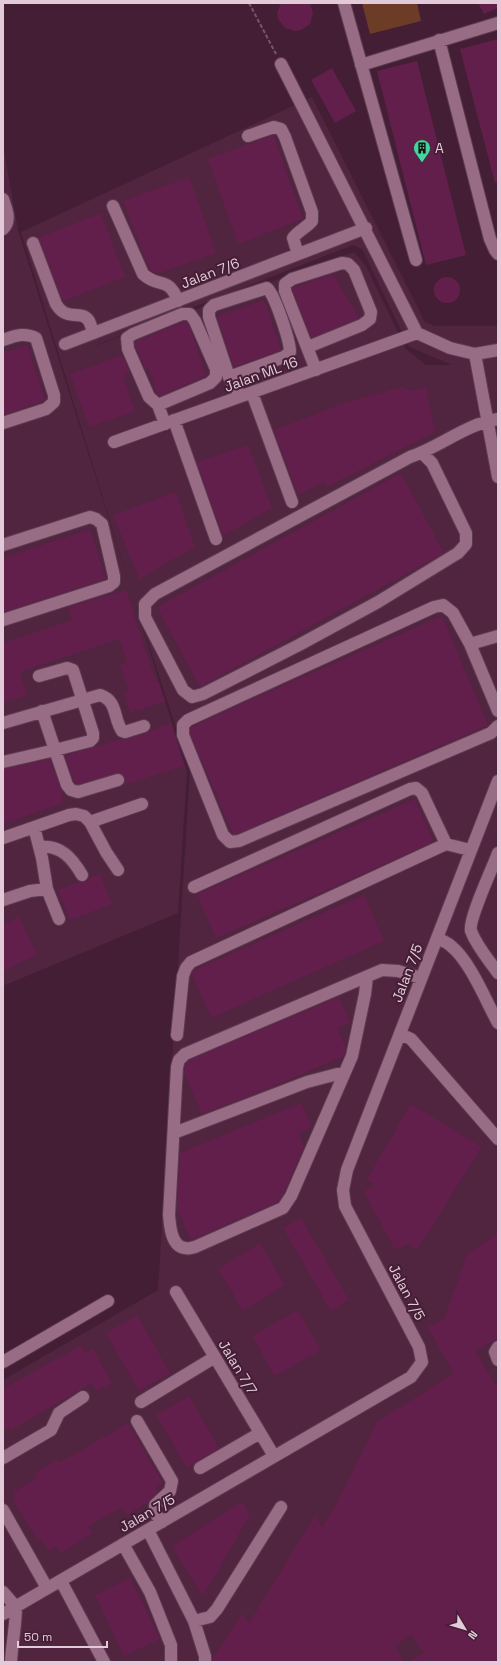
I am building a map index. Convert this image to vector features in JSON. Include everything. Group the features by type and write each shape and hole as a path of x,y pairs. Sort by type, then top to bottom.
{"street":[{"path":"344,3 416,260"},
{"path":"361,65 498,23"},
{"path":"439,40 490,239 498,254"},
{"path":"282,64 366,228 405,311 418,333 450,348 475,354 498,350"},
{"path":"248,136 274,127 281,129 285,137 312,212 312,221 293,238 298,254"},
{"path":"3,199 8,216 6,226 3,229"},
{"path":"113,206 143,274 149,280 169,285 178,301"},
{"name":"Jalan 7/6","path":"65,344 366,228"},
{"path":"33,243 56,304 61,310 69,314 80,314 85,317 89,321 94,333"},
{"path":"308,347 362,325 370,319 371,312 354,270 348,264 342,263 292,279 285,284 285,291 316,370"},
{"path":"229,377 284,357 290,352 290,345 273,296 267,288 214,305 209,310 209,317 229,377 247,394 292,502"},
{"path":"158,405 210,383 216,377 216,369 195,321 190,314 182,314 134,334 127,338 128,349 149,397 158,405 170,422 216,539"},
{"name":"Jalan ML 16","path":"114,442 418,333"},
{"path":"3,340 28,334 36,338 54,395 54,402 46,409 3,423"},
{"path":"475,354 492,420 498,478"},
{"path":"422,453 432,463 466,533 466,544 458,553 378,602 299,645 203,694 192,697 183,690 145,617 145,604 155,594 410,457 422,453 466,429 492,420"},
{"path":"3,545 90,517 96,519 102,524 114,576 114,582 109,586 3,620"},
{"path":"498,711 470,644 453,613 444,605 434,607 188,720 183,725 183,735 223,835 230,842 239,841 491,734 498,726"},
{"path":"470,644 498,636"},
{"path":"3,762 90,741 93,738 93,733 83,699 73,670 68,668 39,676"},
{"path":"3,723 100,694 107,697 112,702 122,731 126,732 144,726"},
{"path":"42,711 67,786 71,790 78,792 118,780"},
{"name":"Jalan 7/5","path":"3,1614 411,1377 422,1362 418,1346 345,1206 342,1190 346,1170 422,978 470,850 493,810 498,781"},
{"path":"194,887 410,789 416,788 422,793 446,844"},
{"path":"90,822 142,804"},
{"path":"3,838 69,815 76,814 84,816 90,822 106,852 118,870"},
{"path":"34,827 40,847 47,889 59,920"},
{"path":"177,1035 183,976 186,968 192,962 446,844 470,850"},
{"path":"40,847 50,846 61,851 73,860 82,875"},
{"path":"498,853 475,912 471,930 479,946 498,972"},
{"path":"3,900 30,891 47,889"},
{"path":"437,938 450,945 459,953 469,968 498,1023"},
{"path":"367,977 366,994 352,1056 291,1196 283,1208 194,1247 184,1248 177,1244 170,1231 169,1215 177,1067 179,1060 185,1054 382,970 398,971 422,978"},
{"path":"400,1034 411,1039 498,1139"},
{"path":"174,1133 307,1082 345,1072"},
{"name":"Jalan 7/7","path":"176,1292 274,1456"},
{"path":"4,1359 108,1301"},
{"path":"498,1347 495,1352 498,1360"},
{"path":"141,1402 215,1357"},
{"path":"3,1458 51,1430 59,1413 83,1397"},
{"path":"137,1421 172,1481 170,1491 155,1505 155,1513 162,1522"},
{"path":"200,1468 260,1433"},
{"path":"194,1621 210,1617 217,1609 281,1507"},
{"path":"3,1510 47,1588"},
{"path":"148,1530 194,1621 205,1656 205,1662"},
{"path":"123,1544 150,1592 170,1645 171,1662"},
{"path":"61,1581 104,1662"},
{"path":"3,1592 16,1607 16,1622 11,1662"}],"path":[{"path":"249,3 282,64"}],"shaded area":[{"path":"362,3 417,3 421,21 370,34"},
{"path":"312,97 425,322 435,326 498,326 498,1662 3,1662 3,1380 158,1290 190,770 132,594 187,771 178,913 3,986 3,144 18,230 130,586 21,232","holes":["353,245 362,249 409,347 452,365 426,365 406,349 366,266 354,252 86,349"]}],"building":[{"path":"281,3 310,3 313,13 310,24 301,30 295,31 285,28 278,19 277,13"},
{"path":"478,3 498,3 498,8 484,14"},
{"path":"498,39 498,182 495,183 460,49"},
{"name":"A","path":"417,61 466,255 426,265 377,71"},
{"path":"332,68 356,111 335,123 311,80"},
{"path":"273,135 303,219 238,244 208,159"},
{"path":"189,177 216,253 157,274 149,269 123,201"},
{"path":"101,213 125,277 63,301 38,238"},
{"path":"333,274 358,317 357,319 311,338 292,288"},
{"path":"447,277 456,281 460,290 456,299 447,303 438,299 434,290 438,281"},
{"path":"264,300 281,350 234,367 217,316"},
{"path":"186,322 190,327 206,376 159,396 148,367 145,368 135,347 135,342"},
{"path":"27,345 45,400 3,415 3,353"},
{"path":"122,355 130,373 123,376 135,411 89,427 70,374"},
{"path":"402,387 412,391 426,387 435,432 327,487 325,481 298,495 274,430 341,404"},
{"path":"248,445 272,508 223,536 197,462"},
{"path":"401,473 444,553 200,687 157,607"},
{"path":"176,492 195,547 139,579 113,515"},
{"path":"90,529 106,579 3,612 3,558"},
{"path":"126,590 156,682 158,681 165,701 130,713 124,693 129,691 120,664 127,662 119,639 20,672 27,695 3,703 3,643 72,620 68,607"},
{"path":"442,616 488,725 237,834 233,834 190,734 190,728 232,708"},
{"path":"171,723 184,766 126,784 125,777 119,773 78,784 74,781 65,756 121,739 127,739"},
{"path":"50,759 60,787 64,793 61,794 63,803 3,824 3,769"},
{"path":"415,799 433,842 216,938 197,894"},
{"path":"100,874 112,904 70,920 58,890 79,882 86,882 89,878"},
{"path":"364,895 384,941 211,1018 192,974 194,970"},
{"path":"19,917 37,954 3,971 3,925"},
{"path":"339,997 350,1023 337,1028 346,1048 344,1056 272,1087 202,1114 184,1072 186,1064 189,1060"},
{"path":"301,1103 312,1127 298,1133 304,1147 278,1202 191,1240 177,1208 180,1153"},
{"path":"411,1104 482,1147 416,1251 408,1244 395,1250 364,1192 375,1184 367,1179"},
{"path":"301,1218 349,1300 331,1311 283,1228"},
{"path":"498,1234 498,1338 475,1352 498,1387 498,1662 408,1662 424,1653 411,1635 395,1646 404,1662 212,1662 212,1659 242,1613 249,1623 315,1515 322,1527 338,1501 377,1422 454,1373 427,1327 444,1319 467,1254"},
{"path":"260,1243 285,1285 243,1311 218,1269"},
{"path":"298,1310 321,1350 275,1376 252,1336"},
{"path":"137,1315 170,1373 139,1391 106,1333"},
{"path":"81,1345 85,1353 93,1349 112,1383 97,1391 92,1383 11,1430 9,1427 3,1430 3,1389"},
{"path":"189,1396 219,1448 187,1468 156,1415"},
{"path":"128,1423 163,1483 156,1488 158,1492 148,1502 127,1515 122,1507 89,1526 93,1533 61,1553 57,1546 49,1551 41,1539 38,1540 12,1498 15,1496 14,1492 37,1477 35,1473 57,1459 59,1462 64,1460"},
{"path":"242,1502 250,1515 203,1596 172,1546"},
{"path":"130,1578 160,1639 124,1656 95,1595"}],"place":[{"name":"A","path":"422,163"}]}
